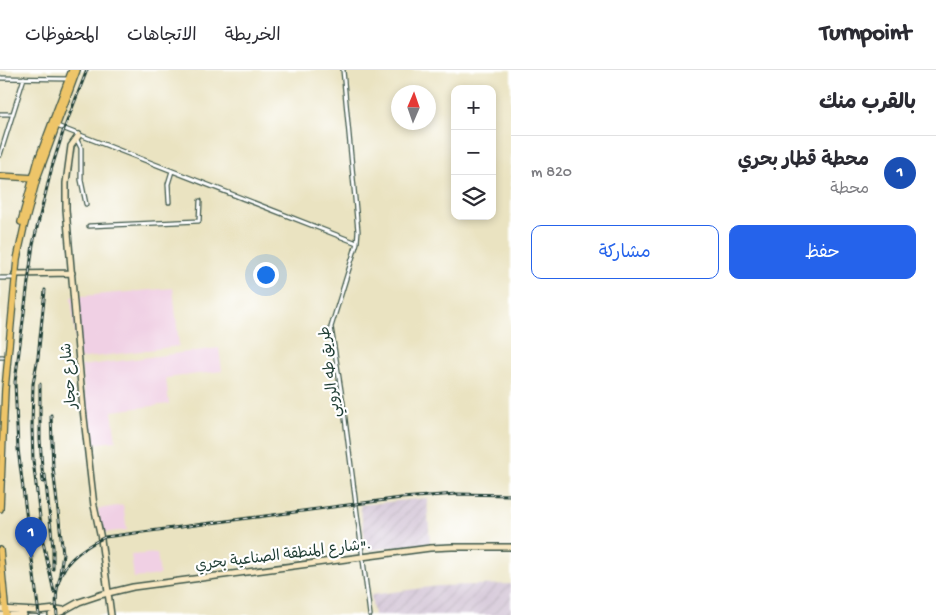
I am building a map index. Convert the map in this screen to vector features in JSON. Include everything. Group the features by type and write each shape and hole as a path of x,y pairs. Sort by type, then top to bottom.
{"main road":[{"path":"35,180 38,160 72,70"},
{"path":"0,509 2,357 20,226 76,70"},
{"path":"0,178 35,180"},
{"path":"1,418 13,276"},
{"path":"0,550 3,612"},
{"path":"0,595 3,612"}],"street":[{"name":"طريق طه الروبي","path":"343,70 356,212 357,243 331,327 344,404 370,615"},
{"path":"0,78 68,79"},
{"path":"0,155 2,141 24,78"},
{"path":"0,114 12,114"},
{"path":"55,126 78,138 172,171 357,243"},
{"path":"78,138 81,148 82,180 86,204"},
{"name":"شارع حجار","path":"78,138 71,146 66,183 66,207 78,360 93,496 111,615"},
{"path":"169,202 168,184 172,171"},
{"path":"89,226 199,221 200,201"},
{"path":"0,278 72,273"},
{"name":"شارع المنطقة الصناعية بحري\".","path":"51,615 80,602 108,593 175,581 452,546 511,547"},
{"name":"شارع المنطقة الصناعية بحري\".","path":"3,612 37,611 56,608 63,610"},
{"path":"3,612 24,615"}],"shaded area":[{"path":"173,288 179,346 78,359 71,297"},
{"path":"219,348 222,371 166,378 169,404 112,411 116,441 91,444 81,366"},
{"path":"427,498 430,543 371,550 366,547 360,505"},
{"path":"123,505 127,530 101,533 98,509"},
{"path":"157,553 160,575 134,578 131,555"},
{"path":"511,584 511,615 374,615 371,595 438,586"}],"railway":[{"path":"39,615 18,449 15,382 33,244 52,167 64,129 87,70"},
{"path":"45,290 38,357 33,384 32,428 33,460 43,542 54,592"},
{"path":"40,384 40,439 43,482"},
{"path":"51,415 53,468 63,554 60,573"},
{"path":"45,475 53,547 53,569"},
{"path":"57,615 57,588 65,567 81,551 105,537 401,498 457,494 511,495"}],"place":[{"name":"محطة قطار بحري","path":"31,558"}]}
